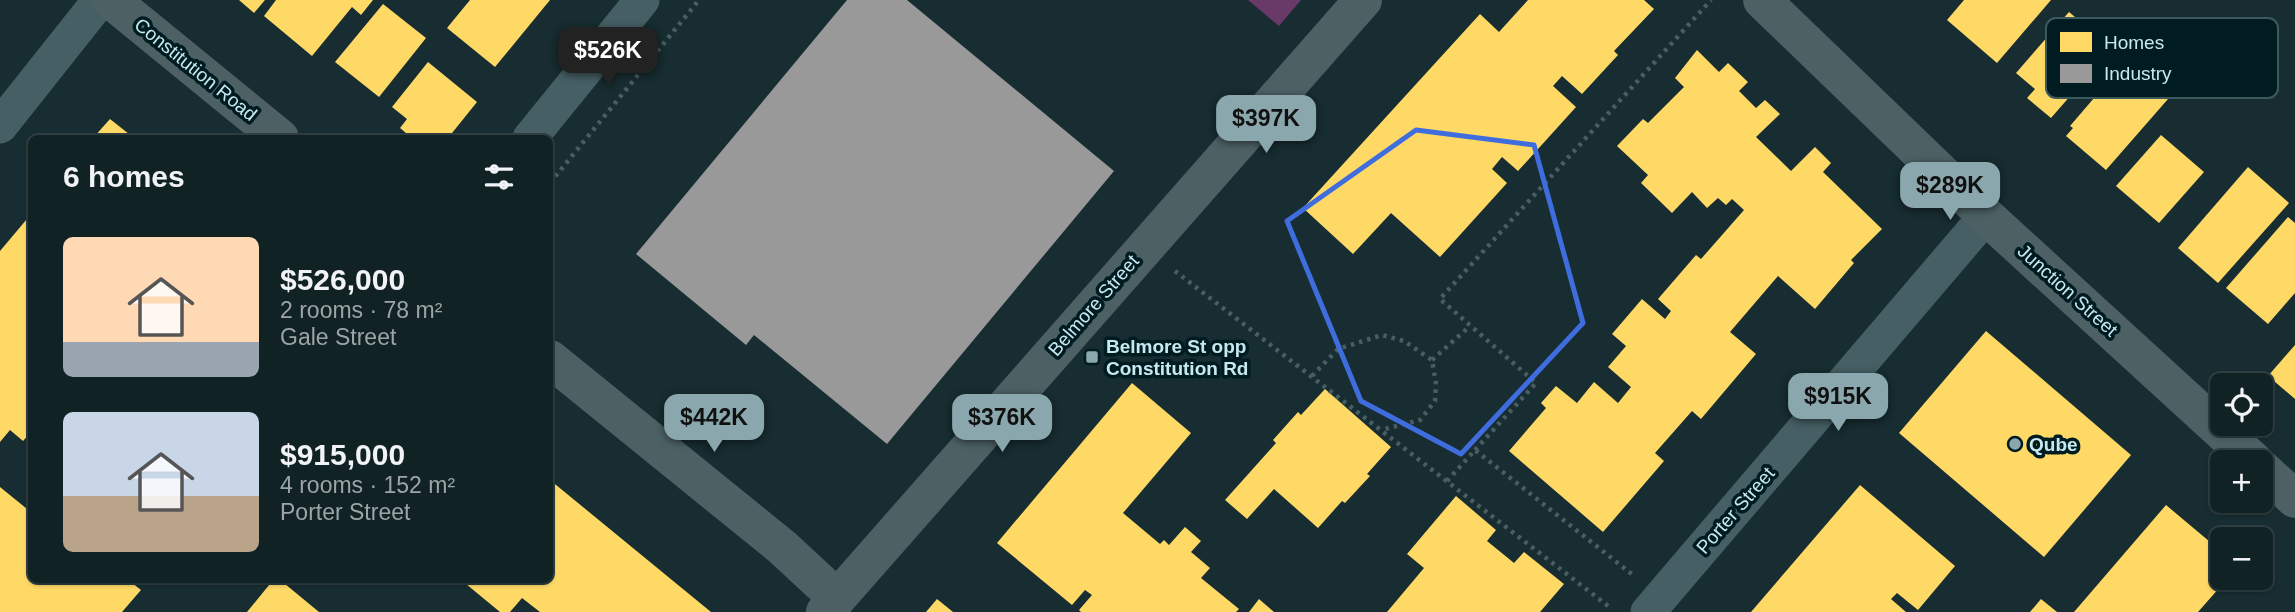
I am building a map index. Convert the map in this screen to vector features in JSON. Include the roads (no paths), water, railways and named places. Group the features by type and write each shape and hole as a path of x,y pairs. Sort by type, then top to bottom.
{"main road":[{"name":"Constitution Road","path":"111,0 276,135"},
{"name":"Belmore Street","path":"831,605 1363,0"},
{"name":"Junction Street","path":"1762,0 1986,216 2242,450"},
{"path":"553,361 782,547 831,605"},
{"path":"2273,479 2295,499"}],"street":[{"path":"0,126 100,0"},
{"path":"532,135 642,0"},
{"name":"Porter Street","path":"1645,597 1986,216"}],"place":[{"name":"Belmore St opp Constitution Rd","path":"1092,357"},
{"name":"Qube","path":"2015,444"}]}
